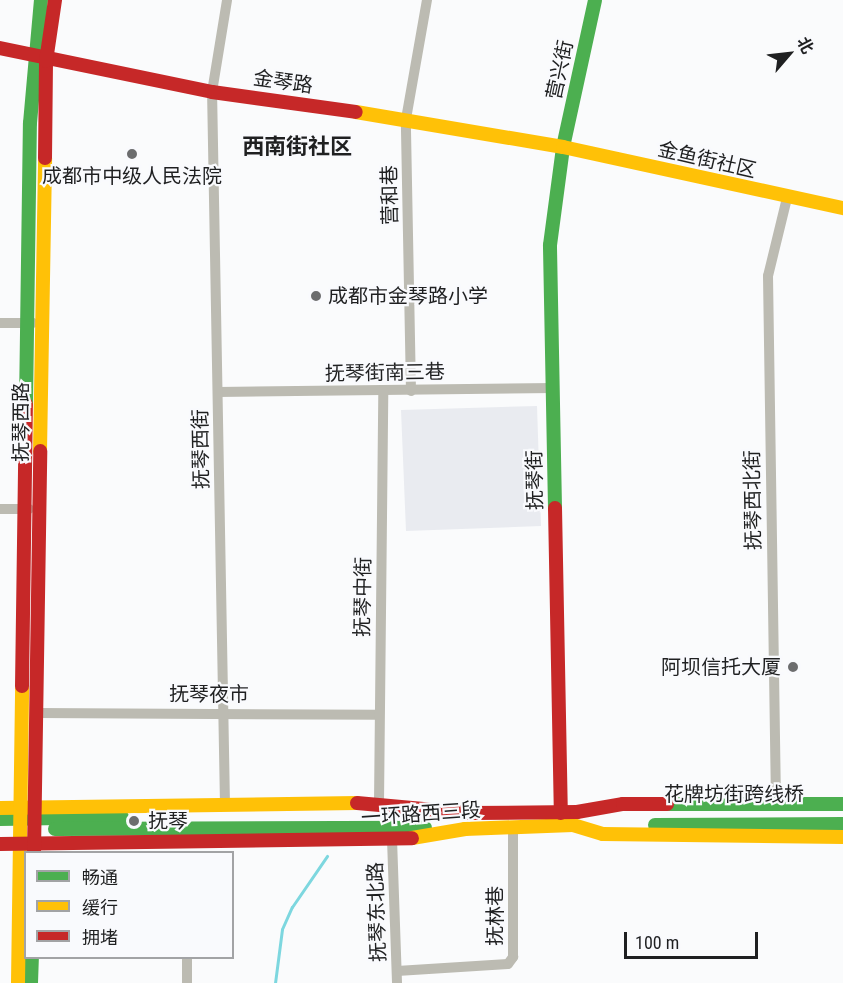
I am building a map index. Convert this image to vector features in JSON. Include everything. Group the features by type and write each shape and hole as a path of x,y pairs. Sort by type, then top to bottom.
{"main road":[{"name":"抚琴西路","path":"29,847 36,806 38,713 41,0"},
{"name":"抚琴西路","path":"29,847 21,807 40,60 55,0"},
{"name":"营兴街","path":"563,147 595,0"},
{"name":"金琴路","path":"0,48 40,60 213,93 406,119 563,147"},
{"name":"金鱼街社区","path":"563,147 787,198 843,208"},
{"name":"抚琴街","path":"561,813 550,245 563,147"},
{"name":"一环路西三段","path":"0,808 225,805 465,829 513,827 575,819 623,804 843,804"},
{"name":"一环路西三段","path":"0,844 29,847 185,847 385,820 468,813 561,813 603,834 769,839 843,837"},
{"name":"花牌坊街跨线桥","path":"626,819 843,813"},
{"path":"0,819 385,820"},
{"path":"575,819 626,819"},
{"name":"花牌坊街跨线桥","path":"626,819 843,824"},
{"path":"0,830 385,820"},
{"path":"18,983 24,909"},
{"path":"31,983 32,959"}],"street":[{"name":"抚琴西街","path":"225,805 213,93 227,0"},
{"name":"营和巷","path":"411,391 406,119 427,0"},
{"name":"抚琴西北街","path":"776,803 768,276 787,198"},
{"path":"0,323 32,323"},
{"name":"抚琴街南三巷","path":"218,392 554,388"},
{"name":"抚琴中街","path":"383,391 380,715 385,820"},
{"path":"0,509 29,509"},
{"name":"抚琴夜市","path":"38,713 223,711 380,715"},
{"name":"抚琴东北路","path":"385,820 397,983"},
{"name":"抚林巷","path":"397,970 508,964 513,957 513,827"},
{"path":"187,959 187,983"}],"shaded area":[{"path":"537,406 541,526 406,531 401,410"}],"waterway":[{"path":"275,983 282,929 292,907 327,856"}],"traffic: fast":[{"path":"26,404 30,123 41,0"},
{"path":"555,508 550,245 563,147 595,0"},
{"path":"667,804 843,804"},
{"path":"0,819 122,817"},
{"path":"655,825 843,824"},
{"path":"55,829 425,828"},
{"path":"31,983 32,959"}],"traffic: slow":[{"path":"356,112 563,147 843,208"},
{"path":"40,451 45,158"},
{"path":"18,983 22,686"},
{"path":"0,808 357,803"},
{"path":"412,838 465,829 573,825 603,834 843,837"}],"traffic: jam":[{"path":"45,158 46,61 55,0"},
{"path":"0,48 212,92 356,112"},
{"path":"22,686 26,404"},
{"path":"34,851 40,451"},
{"path":"555,508 561,813"},
{"path":"357,803 468,813 577,812 623,804 667,804"},
{"path":"0,844 412,838"}],"place":[{"name":"成都市中级人民法院","path":"132,154"},
{"name":"成都市金琴路小学","path":"316,296"},
{"name":"阿坝信托大厦","path":"793,667"},
{"name":"抚琴","path":"134,821"}],"district":[{"name":"西南街社区","path":"297,147"}]}
